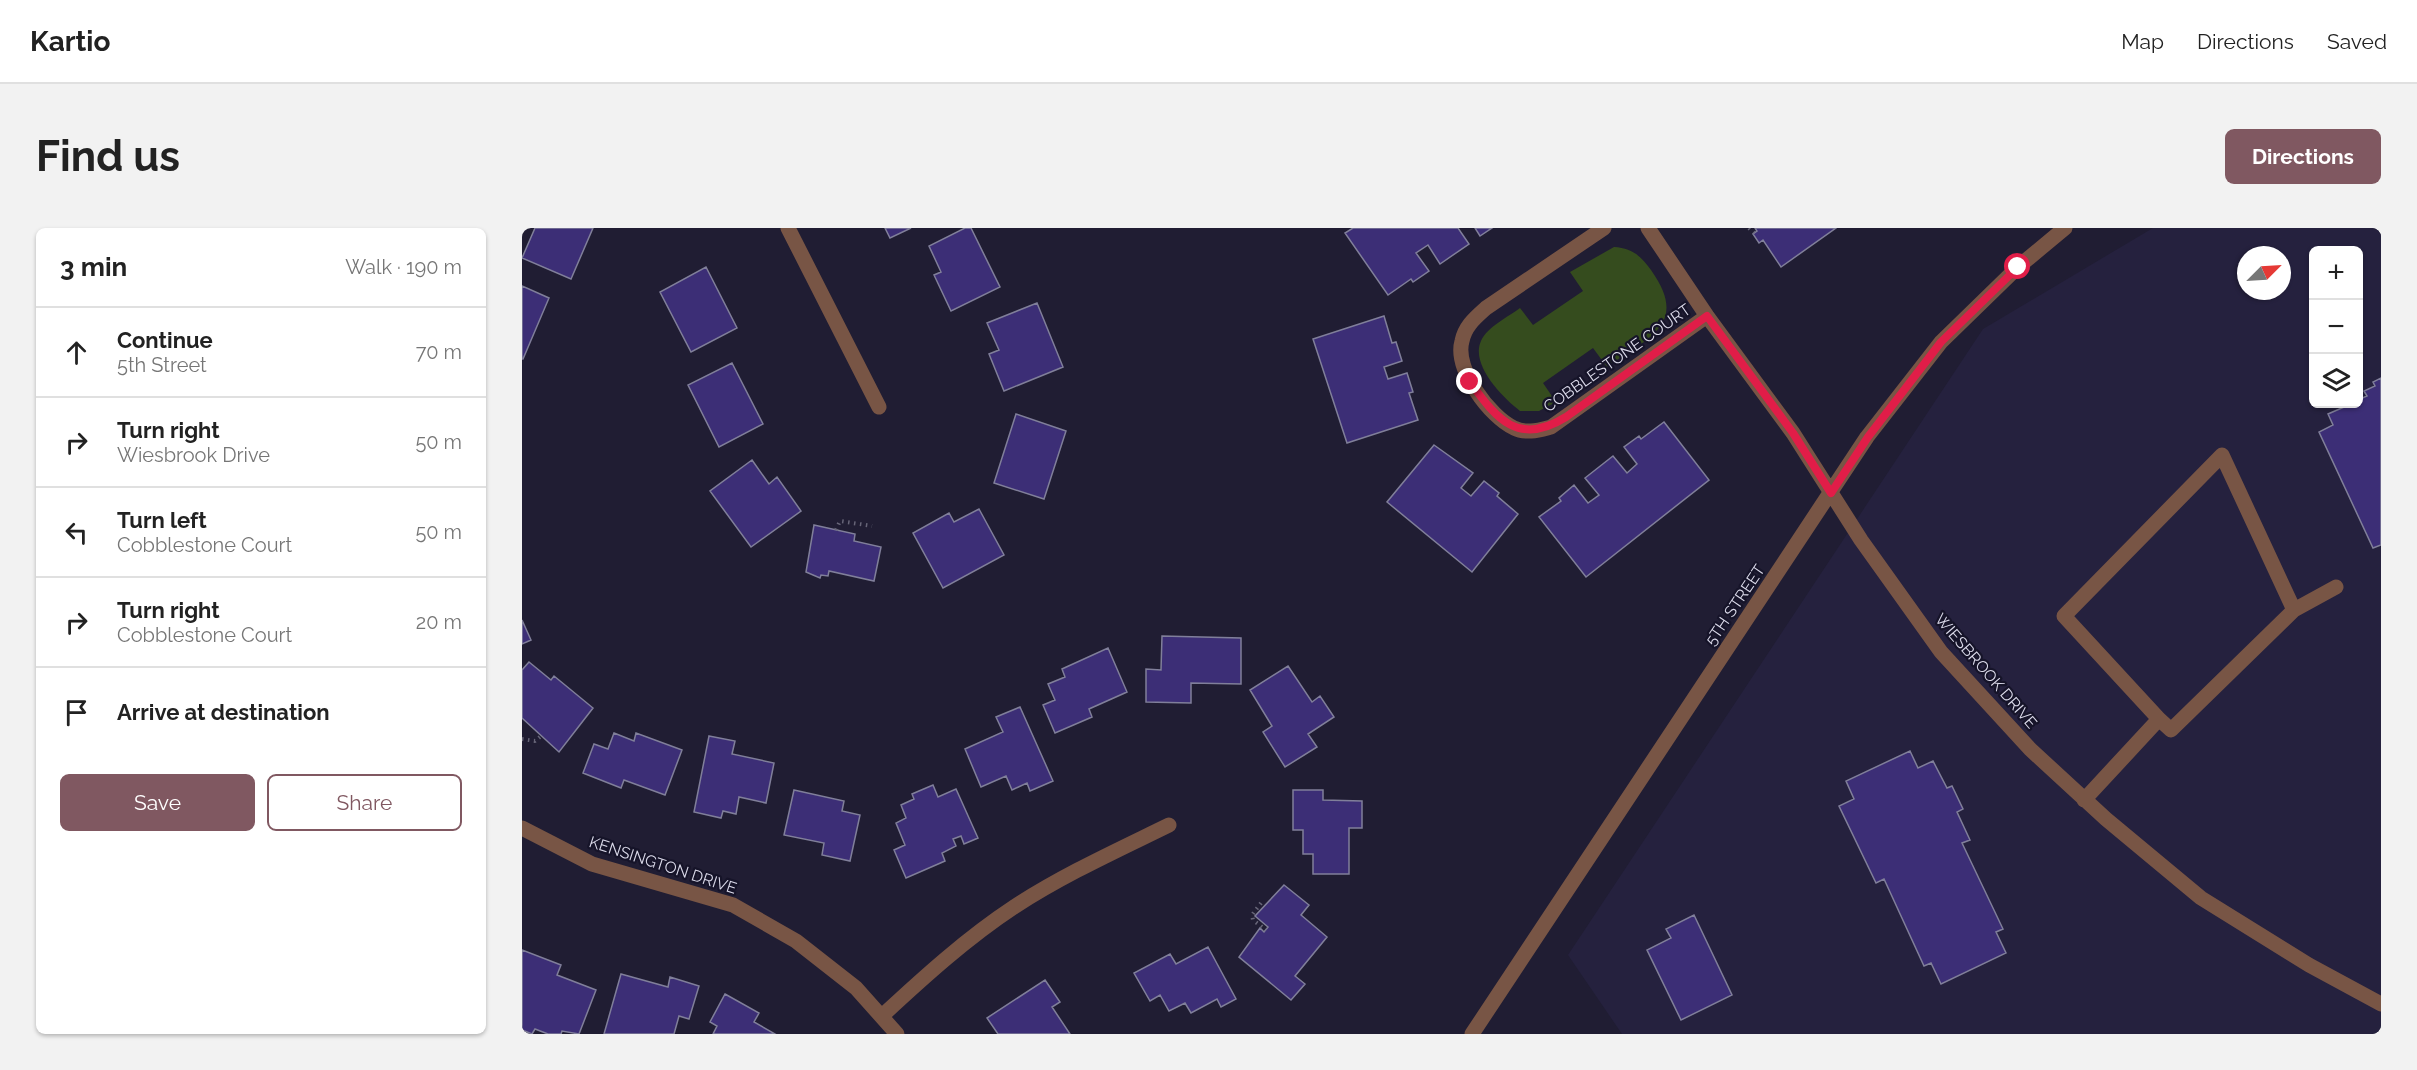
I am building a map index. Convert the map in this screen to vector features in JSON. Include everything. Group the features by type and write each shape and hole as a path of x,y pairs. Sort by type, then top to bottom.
{"street":[{"path":"788,228 879,407"},
{"name":"COBBLESTONE COURT","path":"1604,228 1486,308 1470,322 1461,342 1461,362 1470,382 1500,417 1515,429 1533,432 1551,427 1707,316"},
{"name":"WIESBROOK DRIVE","path":"1648,228 1707,316 1793,433 1861,540 1941,652 2030,749 2084,800 2201,898 2309,965 2381,1004"},
{"name":"5TH STREET","path":"1472,1034 1868,437 1941,342 2018,267 2065,228"},
{"path":"2294,610 2222,455 2064,616 2158,719 2172,730 2294,610 2336,587"},
{"path":"2084,800 2158,719"},
{"path":"882,1015 959,948 1012,908 1062,877 1168,825"},
{"name":"KENSINGTON DRIVE","path":"522,828 592,864 733,905 796,941 856,988 897,1034"}],"path":[{"path":"1749,228 1754,233"},
{"path":"836,530 840,521 872,526"},
{"path":"522,740 535,741 541,736"},
{"path":"1261,903 1252,915 1253,920 1266,930"}],"shaded area":[{"path":"2153,228 2381,228 2381,1034 1622,1034 1568,955 1983,329"}],"green space":[{"path":"1614,247 1626,249 1640,257 1662,289 1666,304 1665,317 1659,328 1637,347 1607,367 1593,348 1543,383 1556,402 1539,411 1520,411 1497,389 1484,370 1480,360 1481,341 1493,327 1520,308 1533,325 1583,291 1570,272"}],"building":[{"path":"535,228 593,228 571,279 522,258"},
{"path":"885,228 911,228 890,238"},
{"path":"965,228 971,228 1000,287 951,311 934,275 941,272 929,246"},
{"path":"1353,228 1458,228 1469,244 1440,264 1428,245 1416,253 1429,271 1413,282 1411,279 1388,295 1345,233"},
{"path":"1475,228 1492,228 1480,236"},
{"path":"1755,228 1836,228 1781,267 1763,240 1759,243 1753,234 1757,231"},
{"path":"706,267 737,328 691,352 660,292"},
{"path":"522,286 549,298 523,359 522,359"},
{"path":"1037,303 1063,367 1004,391 989,354 999,350 987,323"},
{"path":"1384,316 1392,343 1396,342 1402,361 1384,367 1388,379 1407,373 1413,392 1409,393 1418,420 1347,443 1313,339"},
{"path":"732,363 763,424 719,447 688,385"},
{"path":"2381,378 2381,545 2373,548 2319,432 2333,425 2328,414 2342,408 2363,408 2363,398 2367,396 2364,391 2375,386 2373,382"},
{"path":"1016,414 1066,431 1044,499 994,483"},
{"path":"1664,422 1709,480 1586,577 1539,517 1561,501 1559,498 1574,485 1588,503 1599,495 1585,478 1613,456 1627,473 1637,464 1624,447 1639,436 1641,439"},
{"path":"1434,445 1473,473 1461,488 1471,496 1484,481 1499,493 1497,496 1518,514 1472,572 1387,502"},
{"path":"752,460 769,484 777,477 801,511 751,547 710,491"},
{"path":"979,509 1004,555 943,588 913,533 949,513 954,522"},
{"path":"814,525 855,534 854,541 881,547 874,581 829,571 828,576 821,575 820,578 806,572"},
{"path":"522,620 531,640 522,644"},
{"path":"1162,636 1241,638 1241,684 1191,683 1191,703 1146,702 1146,669 1161,670"},
{"path":"1108,648 1127,692 1089,709 1092,717 1055,733 1043,705 1055,700 1048,684 1065,677 1062,669"},
{"path":"529,662 551,680 554,676 593,708 559,752 522,718 522,670"},
{"path":"1288,666 1312,702 1320,696 1334,717 1308,734 1317,747 1285,767 1263,732 1272,726 1250,690"},
{"path":"1020,707 1053,781 1030,791 1027,783 1012,790 1006,776 981,787 965,749 1003,732 996,717"},
{"path":"614,733 634,741 636,733 682,750 665,795 624,780 621,788 583,773 594,744 608,749"},
{"path":"709,736 735,741 732,754 774,763 766,803 739,797 736,814 723,811 721,818 694,812"},
{"path":"1910,751 1918,768 1933,761 1947,788 1952,786 1963,809 1957,812 1970,840 1962,843 2003,929 1996,932 2006,953 1941,984 1931,963 1924,966 1884,879 1876,883 1839,806 1854,799 1846,781"},
{"path":"933,785 938,797 956,789 978,838 964,844 961,836 953,839 956,846 942,853 945,861 906,878 894,850 905,845 896,823 906,818 901,805 914,799 912,794"},
{"path":"794,790 844,801 842,811 860,815 850,861 822,855 824,843 784,835"},
{"path":"1293,790 1323,790 1323,800 1362,801 1362,828 1349,828 1349,874 1313,874 1313,854 1303,854 1303,830 1293,830"},
{"path":"1284,885 1309,905 1301,915 1327,937 1295,976 1305,984 1291,1000 1239,957 1260,928 1264,932 1268,927 1255,916"},
{"path":"1694,915 1732,995 1681,1020 1647,950 1671,938 1666,929"},
{"path":"1208,947 1236,999 1221,1007 1217,999 1191,1013 1185,1003 1169,1011 1160,995 1150,1001 1134,973 1170,954 1176,964"},
{"path":"522,950 561,965 557,975 596,990 579,1034 562,1031 561,1034 548,1034 535,1029 532,1034 522,1030"},
{"path":"621,974 668,987 670,977 699,986 689,1019 679,1016 674,1034 604,1034"},
{"path":"1045,980 1060,1002 1052,1007 1070,1034 998,1034 987,1018"},
{"path":"725,994 759,1013 754,1022 775,1034 713,1034 717,1026 710,1022"}],"route":[{"path":"1470,382 1484,401 1515,429 1533,432 1551,427 1707,316 1793,433 1831,493 1868,437 1941,342 2018,267"}]}
